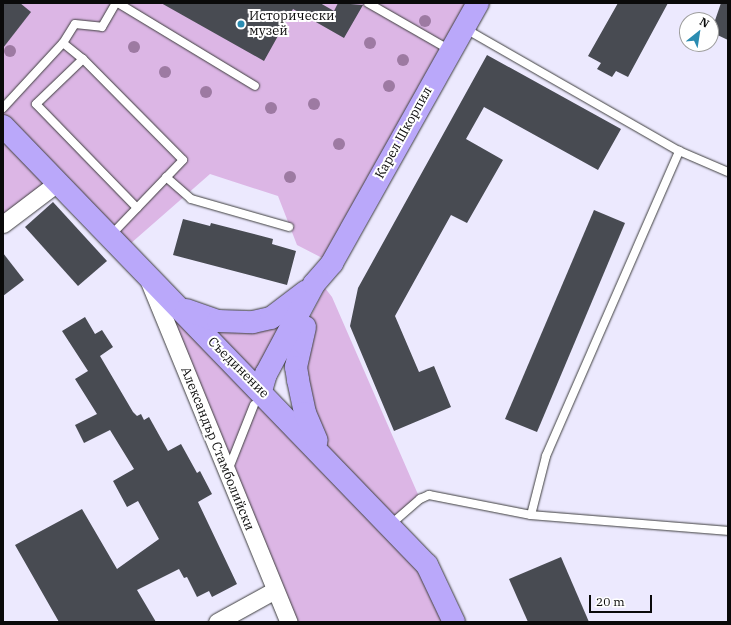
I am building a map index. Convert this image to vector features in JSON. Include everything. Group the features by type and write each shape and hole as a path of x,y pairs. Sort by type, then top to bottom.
{"street":[{"name":"Карел Шкорпил","path":"257,398 266,374 314,284 332,263 450,50 478,3"},
{"name":"Съединение","path":"3,126 109,238 176,304 257,398 324,455 427,565 454,622"},
{"path":"3,224 57,183"},
{"name":"Карел Шкорпил","path":"257,398 275,377 305,327 325,288 332,263"},
{"name":"Александър Стамболийски","path":"146,275 289,622"},
{"path":"176,304 203,318 253,322 276,314 314,284"},
{"path":"305,327 296,367 299,392 305,413 324,455"},
{"path":"217,622 275,590"}],"lane":[{"path":"3,108 63,43 75,24 102,27 117,3 255,86"},
{"path":"368,3 450,50"},
{"path":"464,28 679,151 728,172"},
{"path":"63,43 83,59 183,160 109,238"},
{"path":"83,59 36,104 137,208"},
{"path":"531,515 546,456 679,151"},
{"path":"166,177 191,200 289,227"},
{"path":"227,474 232,453 257,398"},
{"path":"390,525 420,498 429,495 531,515 728,531"}],"shaded area":[{"path":"3,3 478,3 332,263 297,245 278,196 210,174 122,251 57,183 3,224"},
{"path":"146,275 203,318 287,308 261,391 323,453 305,413 305,327 325,288 332,297 420,499 390,525 454,622 289,622"}],"building":[{"path":"3,3 20,3 31,12 3,48"},
{"name":"Исторически музей","path":"161,3 320,3 334,11 338,3 363,5 344,38 293,9 264,61"},
{"path":"618,3 668,3 628,77 616,71 612,77 597,69 601,63 588,56"},
{"path":"721,3 728,3 728,40 719,36 718,12"},
{"path":"487,55 621,129 598,170 484,107 466,139 503,160 467,223 451,215 395,316 419,372 434,366 451,407 394,431 350,326 358,288"},
{"path":"53,202 107,261 78,286 25,227"},
{"path":"594,210 625,223 537,432 505,419"},
{"path":"183,219 210,226 211,223 273,239 272,244 296,251 287,285 173,255"},
{"path":"3,253 24,280 3,296"},
{"path":"85,317 95,334 102,330 113,347 100,356 133,412 137,416 141,414 144,420 149,417 168,451 181,444 197,473 200,471 212,494 198,502 237,584 212,597 209,591 197,597 187,577 184,578 179,569 137,590 156,622 59,622 15,545 82,509 117,569 159,539 138,501 127,507 113,481 134,469 110,430 84,443 75,425 97,414 75,379 88,371 62,331"},
{"path":"561,557 589,622 528,622 509,579"}],"place":[{"name":"Исторически музей","path":"241,24"}]}
